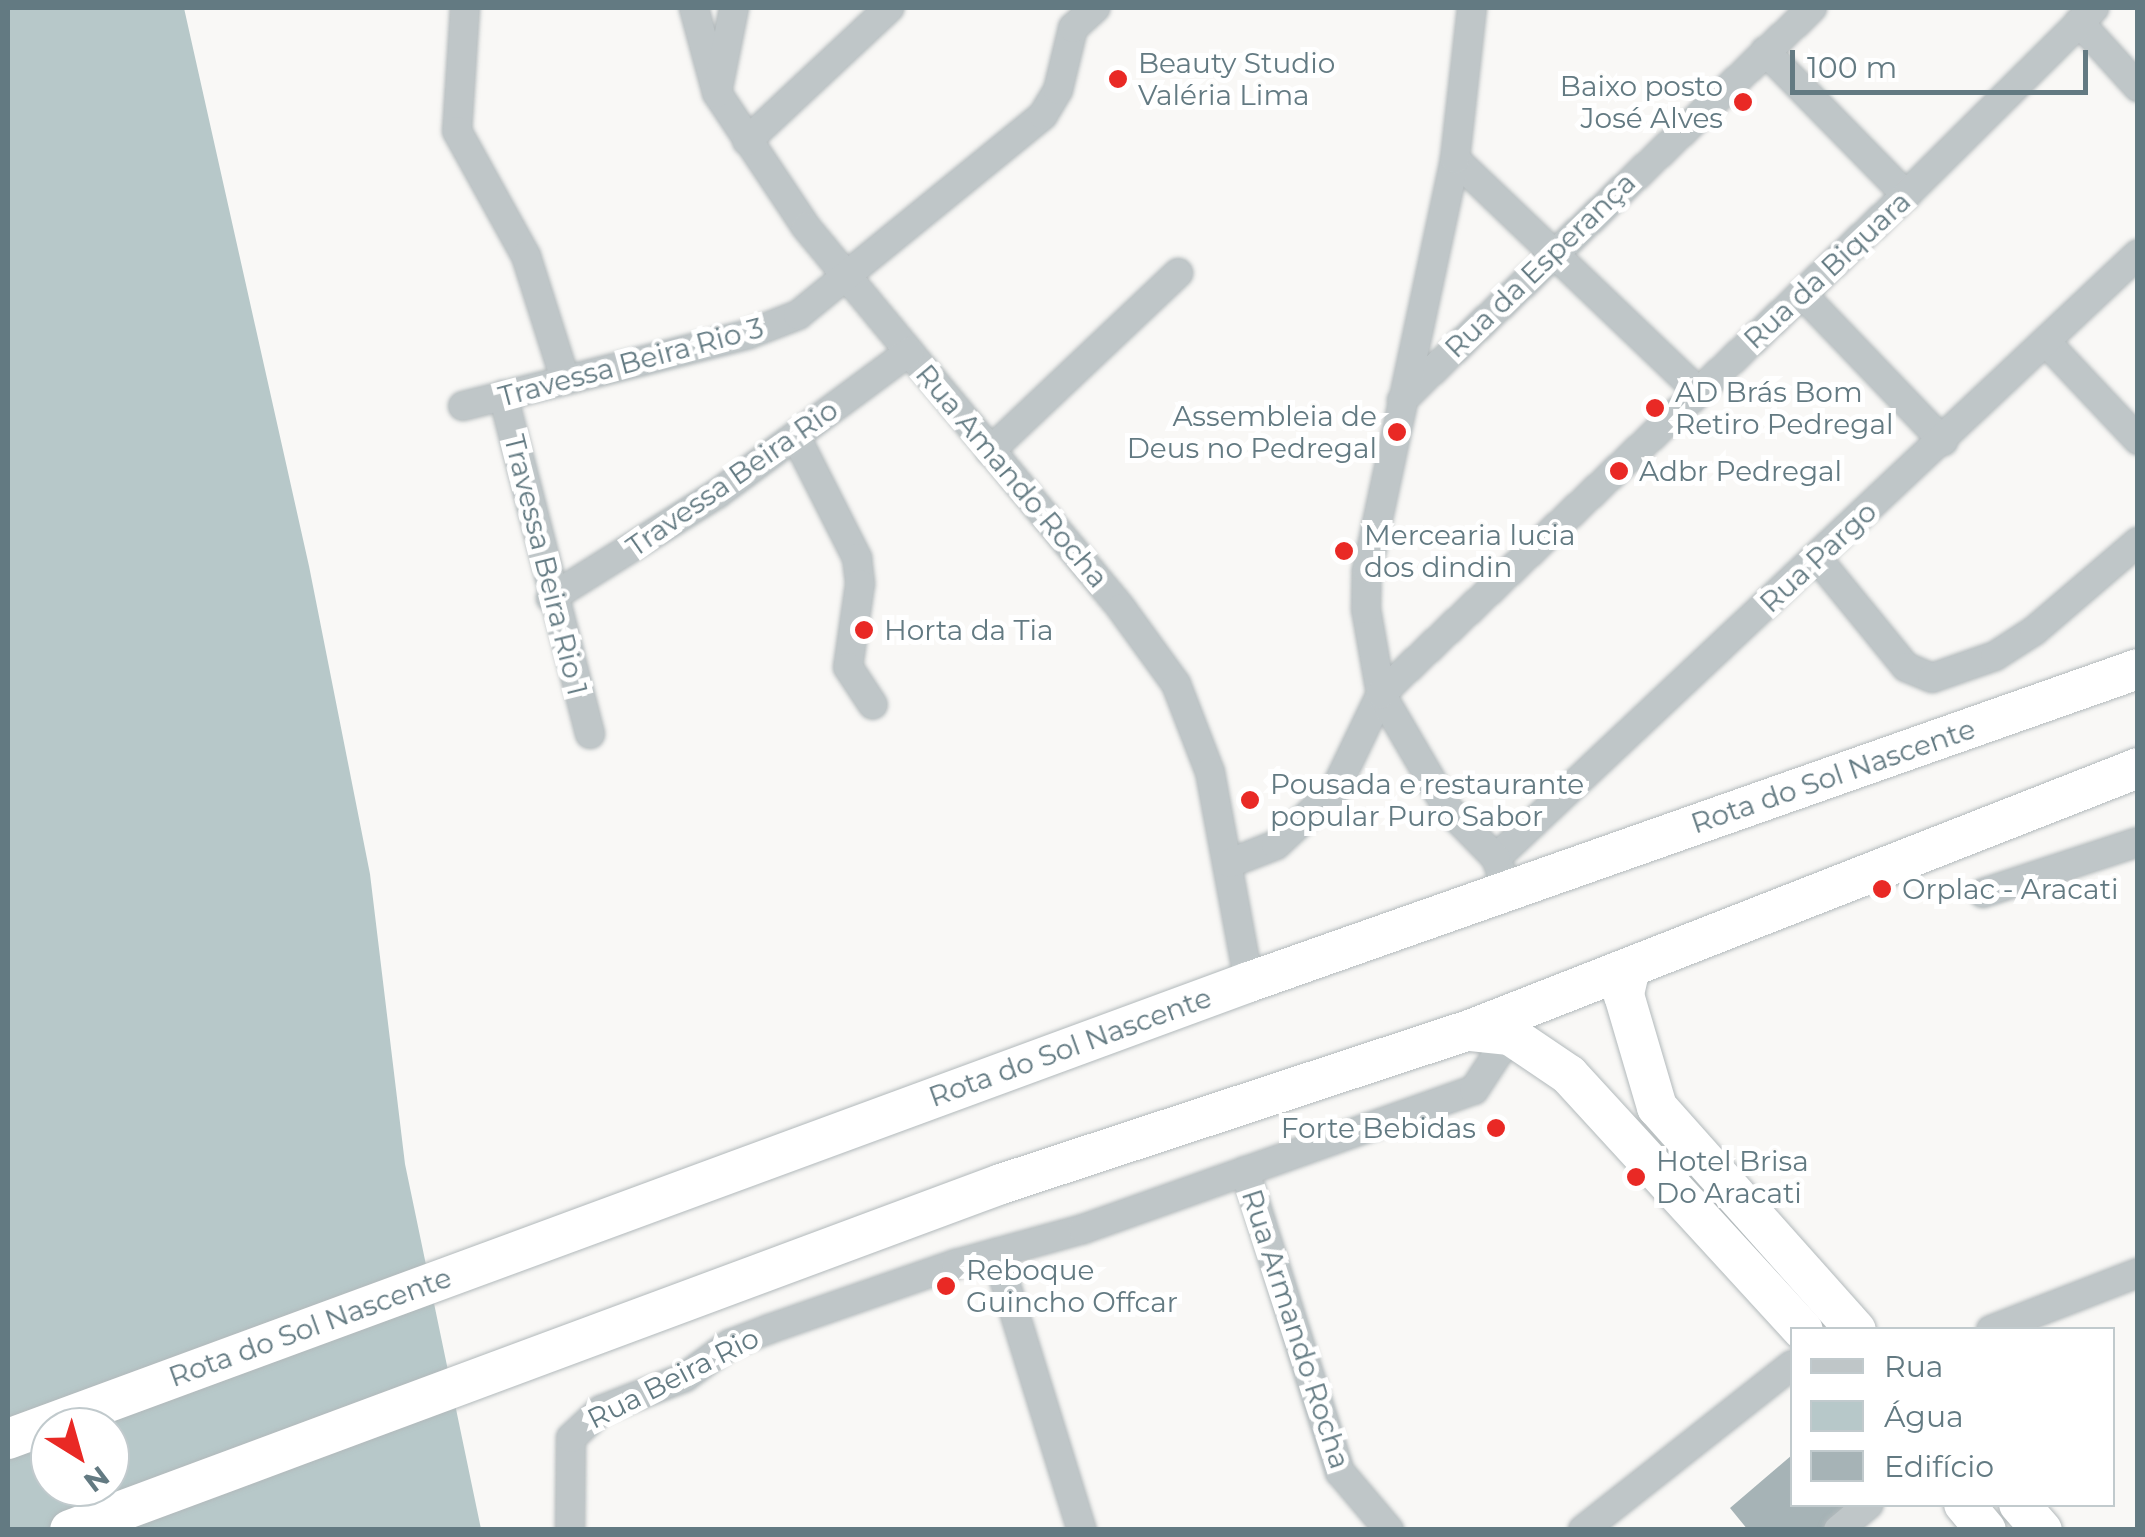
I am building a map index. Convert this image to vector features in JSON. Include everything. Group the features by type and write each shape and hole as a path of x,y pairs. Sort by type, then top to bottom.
{"highway":[{"name":"Rota do Sol Nascente","path":"8,1440 1250,982 1502,874 2138,669"},
{"path":"70,1530 1158,1128 1467,1031 2138,768"},
{"path":"1630,968 1624,995 1657,1108 1853,1327"},
{"path":"1467,1031 1510,1034 1569,1075 1800,1327"},
{"path":"1967,1507 1986,1530"},
{"path":"2021,1507 2042,1530"}],"street":[{"path":"465,8 460,142 526,256 564,376"},
{"name":"Rua Amando Rocha","path":"694,8 717,93 747,142 846,277 1176,684 1206,758 1230,864 1250,982"},
{"path":"717,93 734,8"},
{"path":"747,142 890,8"},
{"name":"Travessa Beira Rio 3","path":"463,406 564,376 749,334 798,315 1043,115 1058,90 1073,28 1094,8"},
{"path":"1472,8 1455,160 1367,570 1366,609 1381,694 1448,809 1502,874"},
{"name":"Rua da Esperança","path":"1401,401 1552,250 1812,8"},
{"path":"2087,15 2138,86"},
{"name":"Rua da Biquara","path":"1381,694 1906,195 2087,15"},
{"path":"1766,51 1906,195"},
{"path":"1455,160 1698,391"},
{"name":"Rua Pargo","path":"1502,874 1817,558 2048,344 2138,254"},
{"path":"990,451 1178,273"},
{"path":"1802,294 1943,441"},
{"path":"2048,344 2138,440"},
{"name":"Travessa Beira Rio","path":"551,598 796,436 909,352"},
{"name":"Travessa Beira Rio 1","path":"503,395 551,598 590,734"},
{"path":"796,436 857,558 860,584 848,668 873,706"},
{"path":"1817,558 1906,666 1932,678 1995,656 2034,631 2138,542"},
{"path":"1230,864 1276,845 1335,790 1381,694"},
{"path":"1983,893 2138,842"},
{"name":"Rua Beira Rio","path":"570,1530 571,1438 586,1419 685,1377 730,1344 1245,1172 1474,1090 1510,1034"},
{"name":"Rua Armando Rocha","path":"1245,1172 1340,1472 1388,1530"},
{"path":"996,1253 1082,1530"},
{"path":"1999,1327 2138,1274"},
{"path":"1582,1530 1790,1367"},
{"path":"1838,1530 1865,1507"}],"water":[{"path":"8,8 184,8 309,566 370,874 405,1164 481,1529 8,1530"}],"building":[{"path":"1790,1457 1790,1507 1856,1507 1829,1530 1748,1530 1730,1508"}],"place":[{"name":"Beauty Studio Valéria Lima","path":"1118,79"},
{"name":"Baixo posto José Alves","path":"1743,102"},
{"name":"AD Brás Bom Retiro Pedregal","path":"1655,408"},
{"name":"Assembleia de Deus no Pedregal","path":"1397,432"},
{"name":"Adbr Pedregal","path":"1619,471"},
{"name":"Mercearia lucia dos dindin","path":"1344,551"},
{"name":"Horta da Tia","path":"864,630"},
{"name":"Pousada e restaurante popular Puro Sabor","path":"1250,800"},
{"name":"Orplac - Aracati","path":"1882,889"},
{"name":"Forte Bebidas","path":"1496,1128"},
{"name":"Hotel Brisa Do Aracati","path":"1636,1177"},
{"name":"Reboque Guincho Offcar","path":"946,1286"}]}
